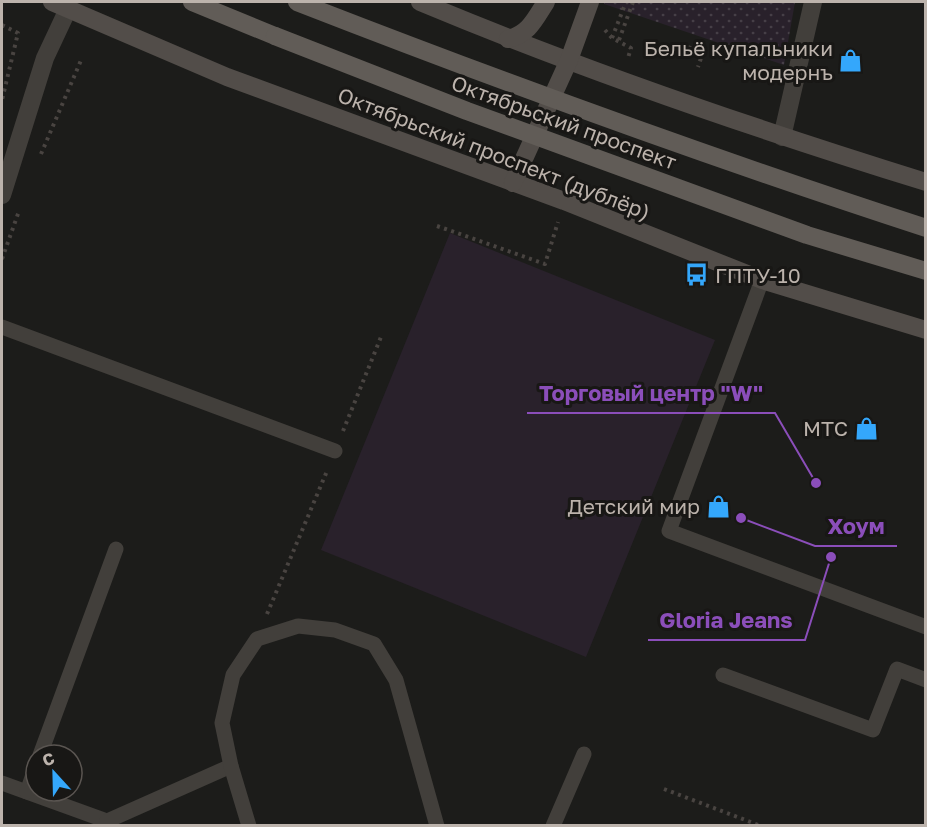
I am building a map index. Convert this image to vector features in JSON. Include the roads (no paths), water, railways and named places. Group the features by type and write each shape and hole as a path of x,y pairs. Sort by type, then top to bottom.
{"main road":[{"name":"Октябрьский проспект","path":"192,2 467,111 796,231 926,271"},
{"name":"Октябрьский проспект","path":"297,2 480,74 815,192 926,228"},
{"path":"420,2 508,39 782,137 926,182"},
{"path":"508,39 520,36 530,28 546,2"},
{"path":"513,183 569,60 590,2"},
{"name":"Октябрьский проспект (дублёр)","path":"60,5 227,77 513,183 762,280 926,330"}],"street":[{"path":"782,137 813,2"},
{"path":"2,195 60,5"}],"lane":[{"path":"762,280 669,531 926,627"},
{"path":"2,327 335,451"},
{"path":"44,743 116,549"},
{"path":"249,825 231,766 222,723 233,675 256,639 298,626 335,630 374,644 396,680 437,825"},
{"path":"723,675 873,730 897,669 926,680"},
{"path":"553,825 584,754"},
{"path":"55,803 106,823 231,766"},
{"path":"2,783 24,791"}],"place":[{"name":"Бельё купальники модернъ","path":"851,60"},
{"name":"ГПТУ-10","path":"697,275"},
{"name":"МТС","path":"866,428"},
{"name":"Торговый центр \"W\"","path":"816,483"},
{"name":"Детский мир","path":"718,506"},
{"name":"Хоум","path":"741,518"},
{"name":"Gloria Jeans","path":"831,557"}]}
